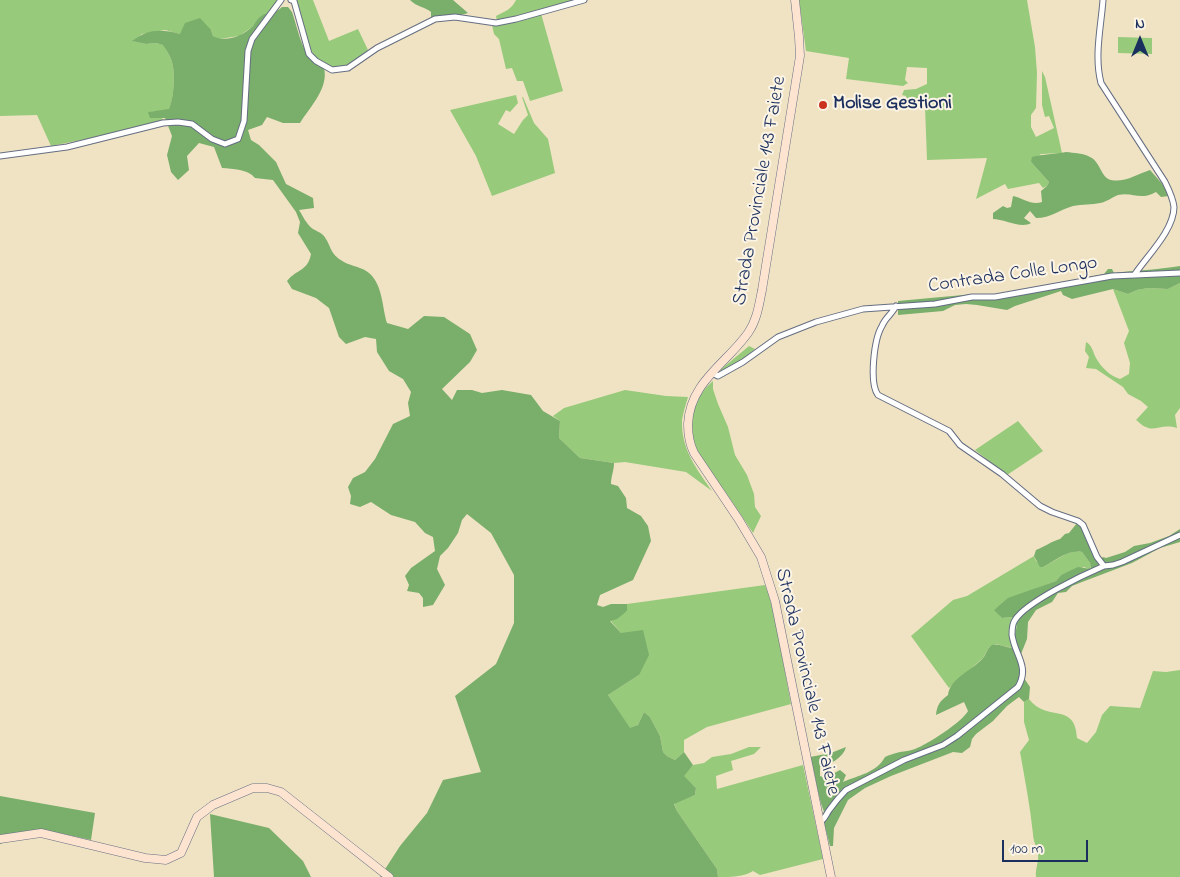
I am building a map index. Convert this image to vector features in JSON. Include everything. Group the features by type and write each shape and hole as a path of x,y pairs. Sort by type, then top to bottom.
{"main road":[{"name":"Strada Provinciale 143 Faiete","path":"794,0 800,56 756,319 747,334 694,395 688,421 688,438 694,453 739,520 761,557 776,605 831,877"},
{"path":"0,839 42,833 146,858 166,860 180,853 197,817 213,805 253,788 267,788 281,792 389,877"}],"street":[{"path":"0,156 67,146 163,123 178,122 192,124 212,139 225,144 238,139 244,121 248,51 252,39 281,0"},
{"path":"291,0 294,1 309,54 316,61 332,70 348,68 370,52 435,19 454,18 496,23 584,0"},
{"path":"1103,0 1098,58 1101,83 1164,182 1172,196 1174,209 1162,237 1135,274"},
{"name":"Contrada Colle Longo","path":"712,373 718,376 722,374 778,337 804,326 863,309 935,304 972,296 995,297 1112,276 1180,273"},
{"path":"896,306 882,324 879,332 875,356 874,381 874,390 878,396 949,431 960,445 1002,474 1040,506 1084,525 1097,557 1104,566"},
{"path":"820,822 824,820 828,811 846,790 904,760 943,744 957,736 1018,687 1024,675 1012,634 1014,620 1025,610 1058,588 1104,566 1122,562 1180,535"}],"green space":[{"path":"0,0 277,0 269,14 261,16 252,27 239,36 219,39 213,36 211,30 180,34 165,30 142,34 133,41 164,45 173,64 174,84 169,110 149,112 165,120 106,135 51,146 37,115 0,116"},
{"path":"295,0 313,0 329,41 358,29 368,50 342,67 330,66 321,62 308,44"},
{"path":"410,0 453,0 468,13 431,18 431,12"},
{"path":"516,0 574,0 540,10 563,91 530,101 523,81 517,81 512,68 506,69 499,39 494,34 492,25 498,25 496,16 510,8"},
{"path":"799,0 1027,0 1035,47 1037,73 1036,108 1031,115 1031,127 1036,137 1054,128 1049,116 1045,117 1042,105 1042,71 1062,153 1041,154 1031,162 1049,182 1047,186 1043,188 1039,183 1008,189 1005,184 976,199 987,158 927,160 925,107 906,105 906,96 902,95 904,90 916,89 927,84 927,68 907,67 905,80 908,83 903,86 846,79 849,58 806,51"},
{"path":"282,7 288,7 292,12 306,51 316,63 324,68 324,83 318,97 300,123 283,123 267,117 262,125 248,130 251,140 259,145 276,162 286,184 313,198 314,208 299,210 307,222 313,229 323,235 339,259 366,271 374,278 380,290 387,323 408,329 424,316 444,317 470,334 477,350 470,362 442,389 452,400 457,390 472,390 482,393 502,390 531,395 543,411 560,421 559,438 580,458 614,463 611,484 618,486 626,498 627,508 641,516 648,526 651,541 633,580 600,595 597,605 603,607 611,604 627,604 627,611 617,619 610,621 621,633 643,630 649,655 639,675 608,695 630,728 638,725 644,712 650,717 660,736 663,752 675,760 684,752 693,765 684,776 696,788 695,795 674,804 717,869 718,877 380,877 400,846 427,813 443,780 481,772 455,696 496,664 514,623 514,575 491,533 467,514 462,520 458,533 440,556 437,569 445,585 433,605 423,607 423,598 419,593 407,591 409,585 405,576 411,568 435,551 433,537 425,533 415,522 391,515 371,502 360,507 350,504 351,496 348,487 353,478 365,472 375,459 393,424 410,416 408,403 411,392 403,379 389,371 377,352 376,339 365,337 346,344 339,337 329,308 316,298 292,289 287,281 305,267 310,260 311,254 298,233 300,222 296,212 273,180 255,178 240,170 222,168 214,147 199,143 187,156 189,170 178,180 171,172 167,155 172,136 165,118 150,118 148,112 169,109 174,84 173,64 163,45 132,41 144,34 155,31 180,34 185,23 200,18 211,30 213,36 229,39 249,30 261,16 276,12"},
{"path":"1118,37 1152,38 1152,54 1118,53"},
{"path":"516,95 518,103 510,112 506,110 498,124 514,134 528,115 523,97 534,123 548,139 555,173 492,196 476,156 450,110"},
{"path":"1066,152 1079,153 1093,159 1105,176 1111,180 1126,179 1150,170 1164,186 1169,196 1161,197 1156,192 1146,196 1118,195 1103,202 1073,206 1041,218 1036,218 1030,211 1024,218 1031,223 1027,225 993,219 993,213 1003,206 1011,207 1013,196 1031,202 1042,202 1041,191 1049,182 1031,162 1032,157"},
{"path":"1180,266 1180,283 1168,289 1148,288 1128,294 1113,289 1072,299 1063,295 1061,291 1007,310 966,304 955,305 943,311 898,315 898,301 974,294 999,294 1104,274 1108,269 1112,269 1114,273"},
{"path":"1180,283 1180,408 1175,415 1177,428 1167,426 1153,429 1143,426 1136,420 1148,407 1096,369 1086,368 1089,357 1085,351 1086,342 1091,347 1100,365 1109,373 1120,379 1129,374 1130,363 1124,343 1129,331 1113,289 1128,294 1148,288 1168,289"},
{"path":"749,346 755,349 733,366 719,371"},
{"path":"713,381 713,389 728,427 735,455 747,475 754,494 755,507 761,516 753,533 704,462 694,442 692,421 698,399"},
{"path":"625,390 688,397 682,420 684,440 691,458 712,491 686,472 625,462 614,463 580,458 559,438 560,421 553,416 564,408"},
{"path":"1018,421 1043,451 1007,475 975,450"},
{"path":"1077,523 1082,525 1098,562 1103,557 1106,558 1125,552 1134,546 1150,543 1169,536 1180,529 1180,542 1160,548 1132,563 1072,586 1066,592 1058,593 1052,602 1036,610 1028,622 1027,639 1019,659 1022,675 1030,687 1029,699 1024,702 1019,697 1007,706 993,721 976,734 972,739 970,747 962,753 953,752 891,776 865,788 848,800 834,828 833,846 830,846 822,815 824,812 810,757 831,753 846,747 836,760 820,767 820,776 825,778 840,770 846,775 843,782 872,770 887,756 913,750 936,738 965,716 968,711 964,702 936,715 937,708 948,695 957,679 979,662 992,645 1012,648 1017,625 1012,617 1002,618 994,610 1008,598 1056,581 1061,575 1078,567 1091,569 1090,563 1082,552 1072,552 1043,567 1040,567 1034,556 1036,550 1060,539 1069,533"},
{"path":"1076,551 1082,552 1090,563 1091,570 1084,567 1061,575 1056,581 1037,588 995,609 1002,618 1012,617 1017,625 1012,648 996,644 989,647 983,658 949,688 911,636 953,600 967,596 1034,556 1036,561 1043,567 1066,554"},
{"path":"765,585 775,619 791,704 707,727 684,740 684,752 675,760 663,752 660,736 650,717 644,712 638,725 630,729 608,695 639,675 621,633 610,620 627,611 627,604"},
{"path":"1180,670 1180,877 1036,877 1038,854 1033,837 1020,752 1029,740 1024,722 1024,702 1029,699 1036,706 1044,710 1066,716 1075,727 1077,738 1087,743 1096,732 1102,715 1110,706 1140,708 1153,671"},
{"path":"749,747 761,747 754,754 731,761 733,770 716,776 717,789 803,765 823,859 760,875 753,871 741,876 718,877 717,869 677,811 674,803 695,795 696,788 683,776 693,765 704,763 712,757 731,754"},
{"path":"0,796 95,813 91,840 41,829 0,844"},
{"path":"210,814 269,828 303,861 311,877 214,877"}],"place":[{"name":"Molise Gestioni","path":"823,105"}]}
